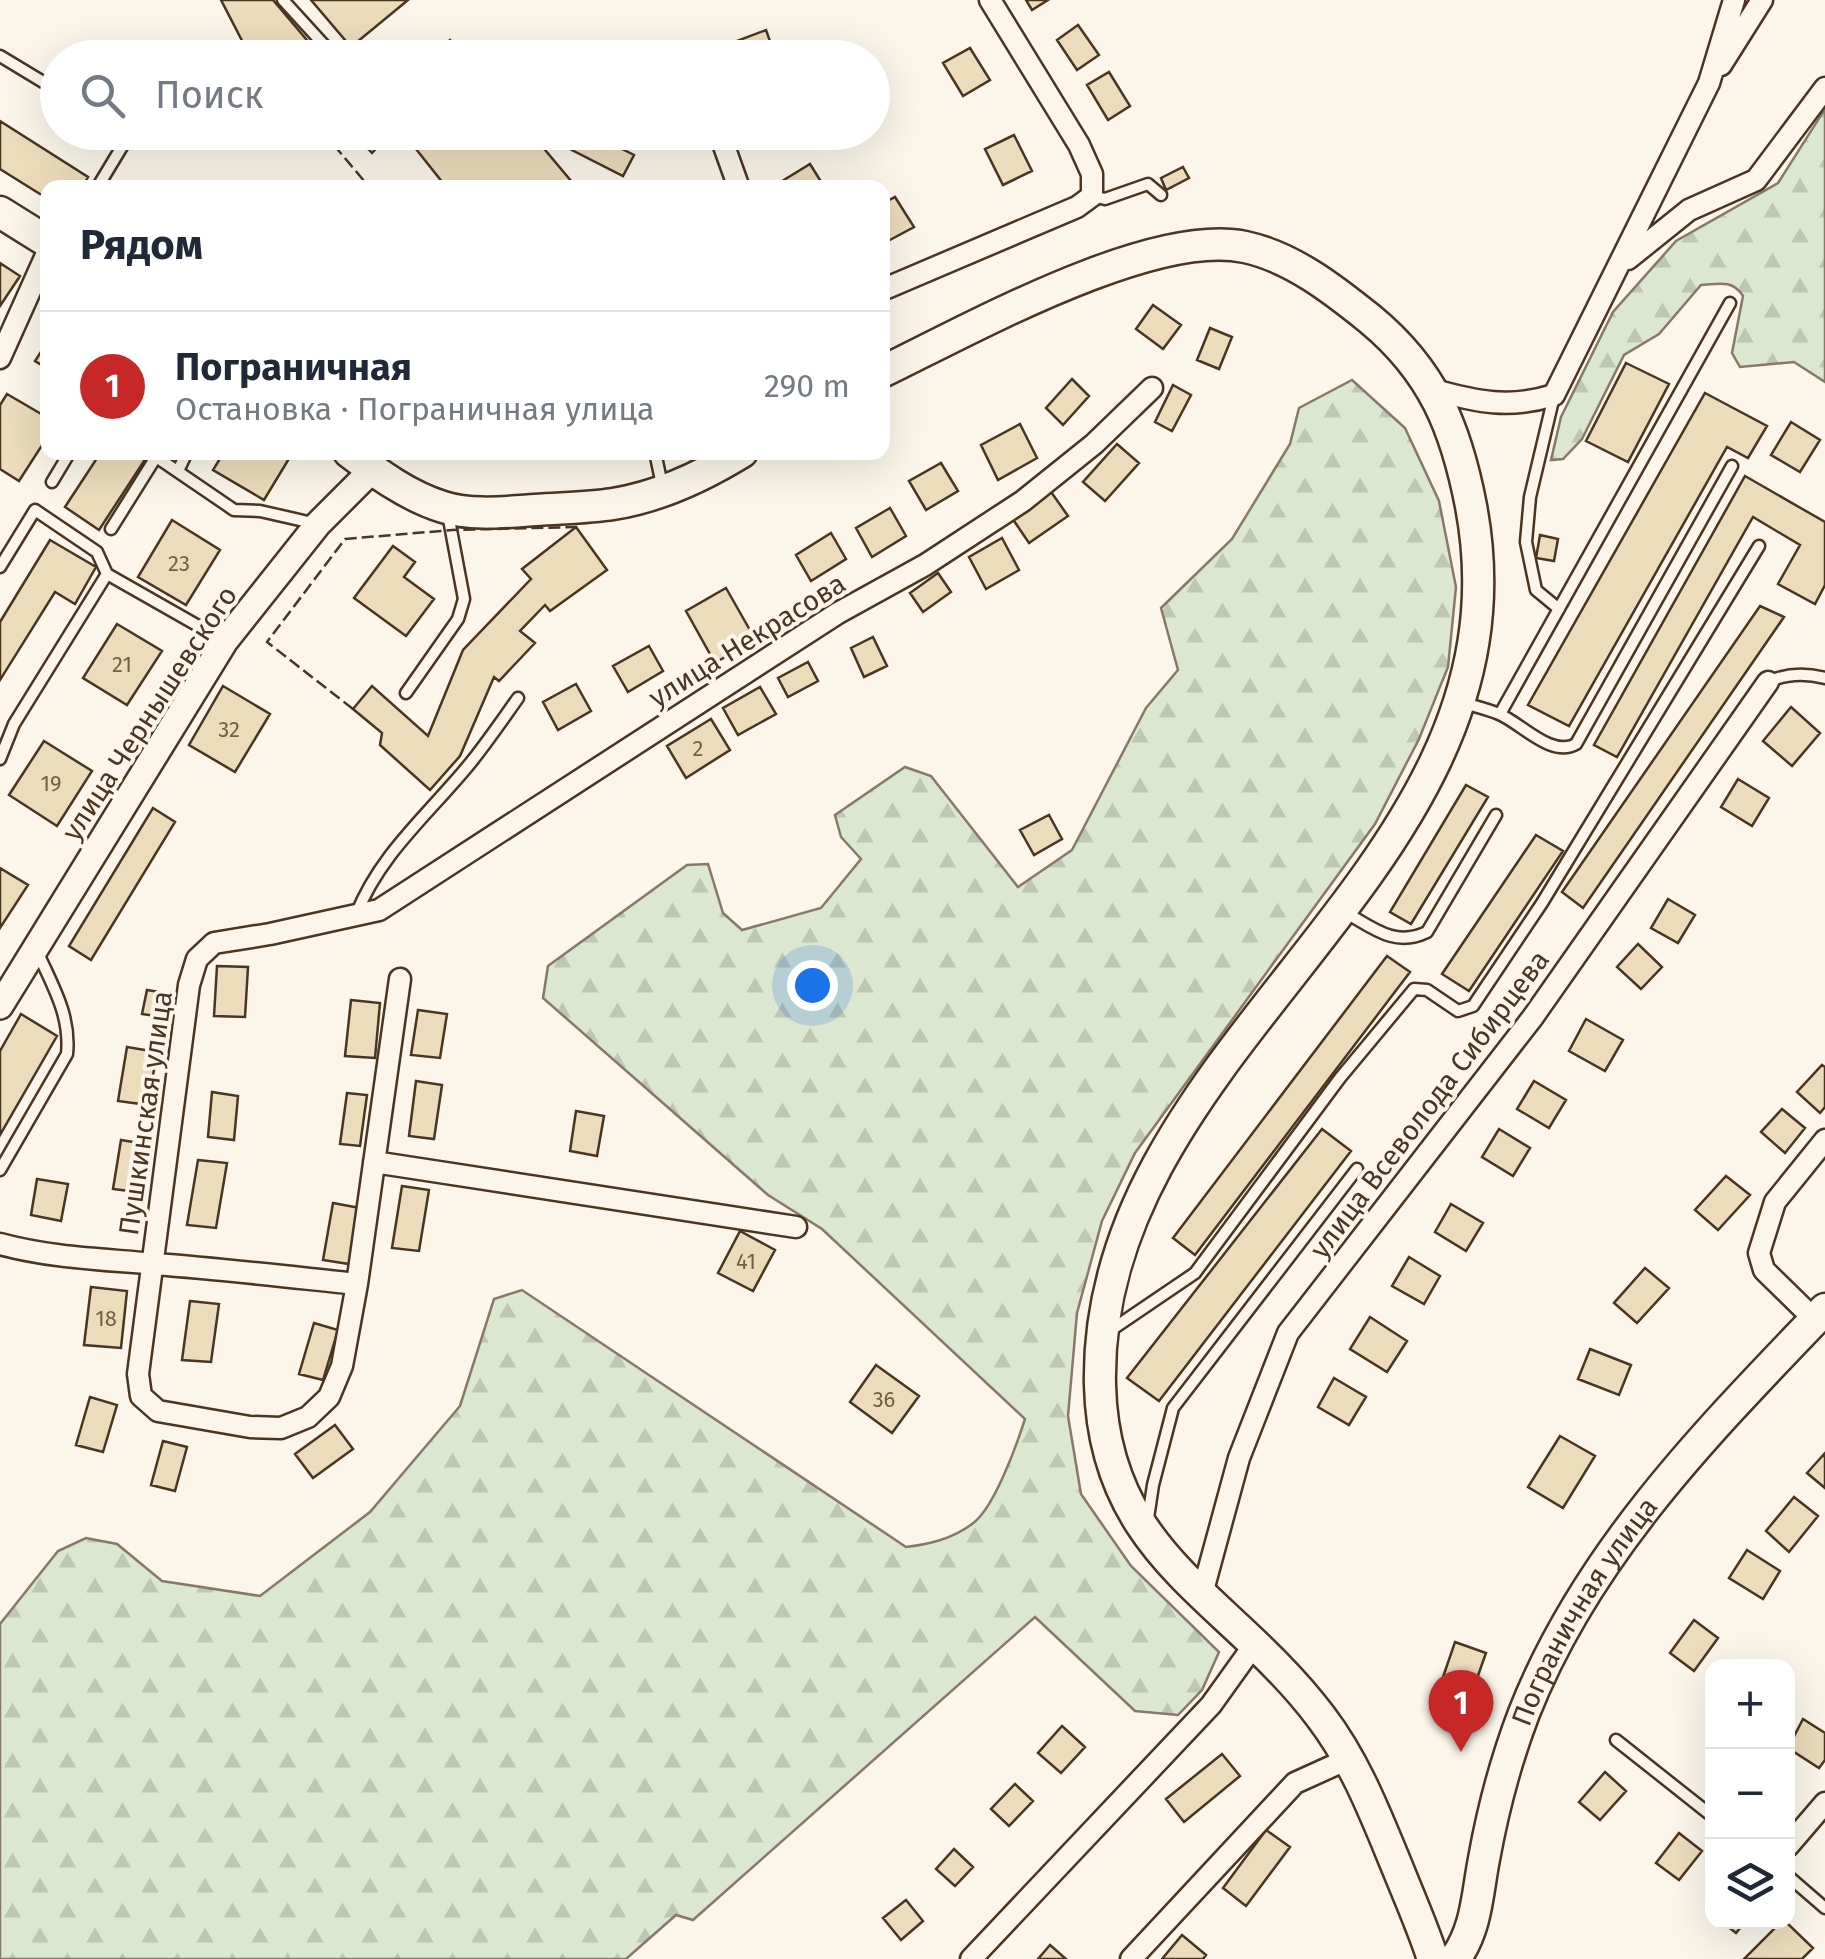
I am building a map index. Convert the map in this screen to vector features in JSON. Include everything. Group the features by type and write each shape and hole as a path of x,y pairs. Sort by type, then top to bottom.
{"main road":[{"path":"0,212 40,237"},
{"path":"890,368 1031,300 1114,267 1173,248 1217,243 1281,259 1319,281 1393,339 1434,390 1449,421 1476,532 1479,620 1461,702 1428,778 1343,911 1171,1138 1124,1236 1101,1337 1102,1424 1117,1484 1146,1534 1168,1561 1294,1685 1324,1720 1370,1801 1434,1959"},
{"path":"360,461 402,490 447,508 502,512 595,506 663,491 730,460"},
{"name":"Пограничная улица","path":"1455,1959 1467,1942 1475,1919 1484,1858 1514,1740 1555,1644 1584,1592 1674,1472 1820,1314"}],"street":[{"path":"890,284 1077,207 1092,196 1092,174 1079,145 990,0"},
{"path":"1710,83 1734,0"},
{"path":"1434,390 1484,404 1554,395 1710,83 1756,5"},
{"path":"1619,266 1689,210 1756,180 1825,88"},
{"path":"725,150 736,180"},
{"path":"2,351 40,268"},
{"name":"улица Некрасова","path":"356,916 379,910 838,613 926,564 1022,501 1094,444 1152,388"},
{"name":"улица Чернышевского","path":"0,1006 225,642 318,524 360,461"},
{"name":"улица Всеволода Сибирцева","path":"1202,1594 1239,1458 1288,1334 1534,1017 1768,682"},
{"name":"Пушкинская улица","path":"356,916 214,943 197,959 189,985 138,1374 141,1396 158,1411 250,1427 280,1428 308,1417 329,1397 342,1366 357,1284 400,980"},
{"name":"Пограничная улица","path":"1820,1314 1764,1270 1759,1253 1775,1202 1825,1140"},
{"path":"374,1162 796,1227"},
{"name":"Пушкинская улица","path":"0,1244 42,1255 152,1263"},
{"path":"152,1263 357,1284"},
{"path":"971,1959 1211,1705 1254,1645"},
{"path":"1131,1959 1295,1783 1348,1759"},
{"path":"1794,1839 1825,1803"}],"lane":[{"path":"283,0 320,40"},
{"path":"0,56 40,80"},
{"path":"103,180 120,150"},
{"path":"1092,196 1105,199 1148,184 1161,196"},
{"path":"1500,714 1730,303"},
{"path":"1554,395 1530,497 1526,542 1536,590 1559,609"},
{"path":"52,482 65,460"},
{"path":"111,529 149,460"},
{"path":"160,460 234,510 260,510 318,524"},
{"path":"178,471 183,460"},
{"path":"657,460 663,491"},
{"path":"1461,702 1500,714 1555,747 1576,744 1732,466"},
{"path":"406,692 458,619 464,599 447,508"},
{"path":"0,567 35,510 97,552 106,574 225,642"},
{"path":"1101,1337 1196,1273 1340,1078 1414,988 1427,990 1458,1011 1474,1006 1760,546"},
{"path":"0,758 14,724 106,574"},
{"path":"1768,682 1806,674 1825,678"},
{"path":"356,916 366,888 385,860 472,762 518,698"},
{"path":"1343,911 1395,939 1427,932 1496,816"},
{"path":"0,1170 67,1054 70,1032 65,1013 37,950"},
{"path":"1146,1534 1152,1485 1173,1408 1357,1169"},
{"path":"1616,1740 1705,1810"},
{"path":"1795,1882 1825,1908"}],"green space":[{"path":"1825,109 1825,382 1794,362 1740,367 1732,353 1743,296 1729,285 1701,285 1659,334 1624,355 1582,439 1563,459 1551,460 1561,417 1613,312 1676,241 1778,183"},
{"path":"1352,380 1405,428 1439,501 1456,587 1448,667 1419,739 1375,824 1135,1153 1102,1221 1077,1313 1068,1416 1081,1494 1131,1566 1219,1652 1202,1690 1178,1715 1135,1711 1035,1617 693,1920 676,1915 626,1959 0,1959 0,1624 58,1551 86,1538 117,1544 162,1581 260,1596 370,1512 460,1406 494,1299 522,1290 906,1547 949,1537 980,1516 1004,1475 1025,1419 822,1229 768,1195 543,998 548,966 687,865 708,864 723,913 742,930 821,908 861,859 841,837 835,815 905,767 931,776 1018,887 1072,850 1146,708 1178,670 1161,608 1232,539 1290,444 1299,408"}],"building":[{"path":"221,0 273,0 307,40 242,40"},
{"path":"311,0 408,0 359,40 345,40"},
{"path":"1026,0 1048,0 1032,10"},
{"path":"1078,25 1099,55 1077,70 1057,40"},
{"path":"766,30 770,40 740,40"},
{"path":"970,48 990,80 963,96 943,63"},
{"path":"1109,72 1130,106 1108,120 1087,85"},
{"path":"0,121 88,177 40,180 40,194 0,169"},
{"path":"1014,135 1032,171 1003,185 985,149"},
{"path":"417,150 545,150 570,180 441,180"},
{"path":"572,150 624,150 634,155 623,176"},
{"path":"810,164 820,180 784,180"},
{"path":"1183,167 1189,178 1166,190 1161,178"},
{"path":"895,197 914,227 890,240 890,200"},
{"path":"0,263 20,276 0,306"},
{"path":"1153,305 1181,325 1163,349 1136,329"},
{"path":"1210,328 1232,337 1219,369 1197,360"},
{"path":"1626,363 1669,384 1628,462 1586,441"},
{"path":"1072,379 1089,396 1063,425 1046,408"},
{"path":"1173,385 1191,395 1172,431 1155,422"},
{"path":"1705,393 1767,426 1748,458 1727,447 1569,726 1528,705"},
{"path":"7,394 40,413 40,448 19,481 0,469 0,405"},
{"path":"1791,422 1820,440 1800,472 1771,455"},
{"path":"1020,424 1037,458 998,480 981,445"},
{"path":"1117,444 1139,463 1105,501 1083,482"},
{"path":"96,460 145,460 99,530 65,507"},
{"path":"219,460 288,460 264,500 213,470"},
{"path":"941,463 958,491 926,510 909,481"},
{"path":"1745,476 1825,522 1825,585 1815,604 1778,584 1800,545 1753,517 1617,757 1594,745"},
{"path":"1049,489 1068,516 1029,543 1010,515"},
{"path":"890,508 906,536 872,557 856,528"},
{"path":"172,520 220,550 186,605 138,577"},
{"path":"576,527 607,570 550,611 545,605 520,631 535,643 499,681 494,677 460,756 430,790 380,745 382,733 353,709 372,686 428,736 463,650 531,579 522,569"},
{"path":"831,533 846,559 811,581 796,555"},
{"path":"1540,535 1558,539 1554,561 1536,558"},
{"path":"1002,538 1019,570 986,589 969,557"},
{"path":"50,540 96,567 75,604 55,592 0,680 0,622"},
{"path":"393,546 415,562 404,577 434,599 406,636 354,598"},
{"path":"938,573 951,592 923,612 910,593"},
{"path":"726,588 755,639 715,663 686,611"},
{"path":"1760,606 1784,617 1583,908 1562,892"},
{"path":"117,624 162,651 127,705 83,678"},
{"path":"873,637 887,666 864,677 851,648"},
{"path":"649,646 663,671 628,692 613,666"},
{"path":"808,662 818,681 788,697 778,678"},
{"path":"576,684 591,711 558,730 543,702"},
{"path":"223,686 270,714 235,772 189,745"},
{"path":"760,687 776,714 738,735 723,708"},
{"path":"1791,707 1820,733 1792,766 1763,741"},
{"path":"711,719 730,750 686,778 667,746"},
{"path":"44,741 92,771 57,826 9,795"},
{"path":"1738,779 1769,798 1752,826 1721,807"},
{"path":"1466,785 1488,797 1411,924 1390,912"},
{"path":"153,808 175,822 91,960 69,946"},
{"path":"1049,815 1062,839 1034,855 1020,830"},
{"path":"1536,835 1563,851 1469,991 1442,974"},
{"path":"0,868 28,885 0,928"},
{"path":"1668,899 1695,915 1678,943 1651,928"},
{"path":"1638,944 1662,967 1641,989 1617,967"},
{"path":"1387,956 1410,972 1195,1255 1173,1238"},
{"path":"217,966 248,967 245,1017 214,1016"},
{"path":"147,990 173,994 169,1018 142,1014"},
{"path":"351,1000 380,1003 375,1058 345,1056"},
{"path":"418,1010 447,1014 440,1058 411,1055"},
{"path":"21,1014 57,1036 0,1135 0,1051"},
{"path":"1586,1019 1623,1040 1605,1071 1569,1051"},
{"path":"127,1047 157,1052 148,1105 118,1101"},
{"path":"1822,1065 1825,1107 1820,1113 1797,1092"},
{"path":"416,1081 442,1085 434,1139 409,1136"},
{"path":"1534,1081 1566,1100 1549,1128 1517,1109"},
{"path":"212,1092 238,1096 234,1140 208,1137"},
{"path":"347,1093 367,1095 360,1146 340,1144"},
{"path":"1782,1109 1805,1128 1785,1153 1761,1132"},
{"path":"576,1111 604,1116 597,1156 570,1151"},
{"path":"1322,1129 1351,1151 1159,1401 1127,1378"},
{"path":"1499,1129 1530,1148 1513,1176 1482,1157"},
{"path":"121,1140 146,1144 138,1192 113,1189"},
{"path":"198,1160 227,1163 216,1228 187,1225"},
{"path":"1726,1176 1750,1195 1718,1230 1695,1210"},
{"path":"37,1179 68,1184 61,1221 31,1215"},
{"path":"402,1186 429,1190 419,1251 392,1248"},
{"path":"333,1203 360,1208 349,1264 323,1260"},
{"path":"1451,1204 1483,1223 1466,1251 1435,1232"},
{"path":"740,1231 775,1250 753,1291 718,1273"},
{"path":"1409,1257 1440,1276 1424,1304 1392,1286"},
{"path":"1645,1268 1669,1288 1637,1323 1614,1303"},
{"path":"91,1287 127,1291 121,1348 84,1345"},
{"path":"190,1301 219,1304 211,1362 182,1360"},
{"path":"1370,1317 1407,1341 1387,1372 1350,1349"},
{"path":"314,1323 338,1330 323,1380 299,1374"},
{"path":"1590,1349 1631,1365 1619,1395 1578,1379"},
{"path":"876,1365 919,1396 892,1433 850,1402"},
{"path":"1334,1378 1366,1397 1349,1425 1318,1407"},
{"path":"90,1397 117,1405 103,1452 76,1445"},
{"path":"335,1425 353,1449 313,1478 295,1454"},
{"path":"1560,1436 1595,1456 1563,1508 1528,1487"},
{"path":"163,1441 187,1447 175,1491 151,1485"},
{"path":"1825,1453 1825,1488 1807,1473"},
{"path":"1794,1497 1818,1516 1789,1552 1766,1531"},
{"path":"1747,1550 1780,1571 1763,1599 1729,1578"},
{"path":"1694,1620 1718,1638 1694,1671 1670,1653"},
{"path":"1455,1642 1486,1653 1474,1687 1443,1677"},
{"path":"1803,1719 1825,1733 1825,1760 1819,1768 1795,1753 1795,1734"},
{"path":"1062,1726 1085,1747 1061,1773 1038,1753"},
{"path":"1222,1754 1240,1776 1184,1822 1166,1799"},
{"path":"1605,1772 1626,1791 1600,1820 1579,1802"},
{"path":"1015,1784 1033,1801 1009,1826 991,1809"},
{"path":"1266,1830 1290,1847 1246,1906 1223,1888"},
{"path":"1679,1833 1702,1851 1679,1880 1656,1863"},
{"path":"954,1849 973,1867 955,1886 936,1869"},
{"path":"906,1900 923,1921 901,1940 883,1918"},
{"path":"1774,1929 1793,1929 1813,1948 1802,1959 1744,1959"},
{"path":"1182,1935 1206,1955 1203,1959 1162,1959"},
{"path":"1050,1945 1066,1959 1038,1959"}],"fence":[{"path":"338,150 363,180"},
{"path":"353,709 267,642 345,539 452,530 576,527"}],"place":[{"name":"Пограничная","path":"1461,1752"}]}
